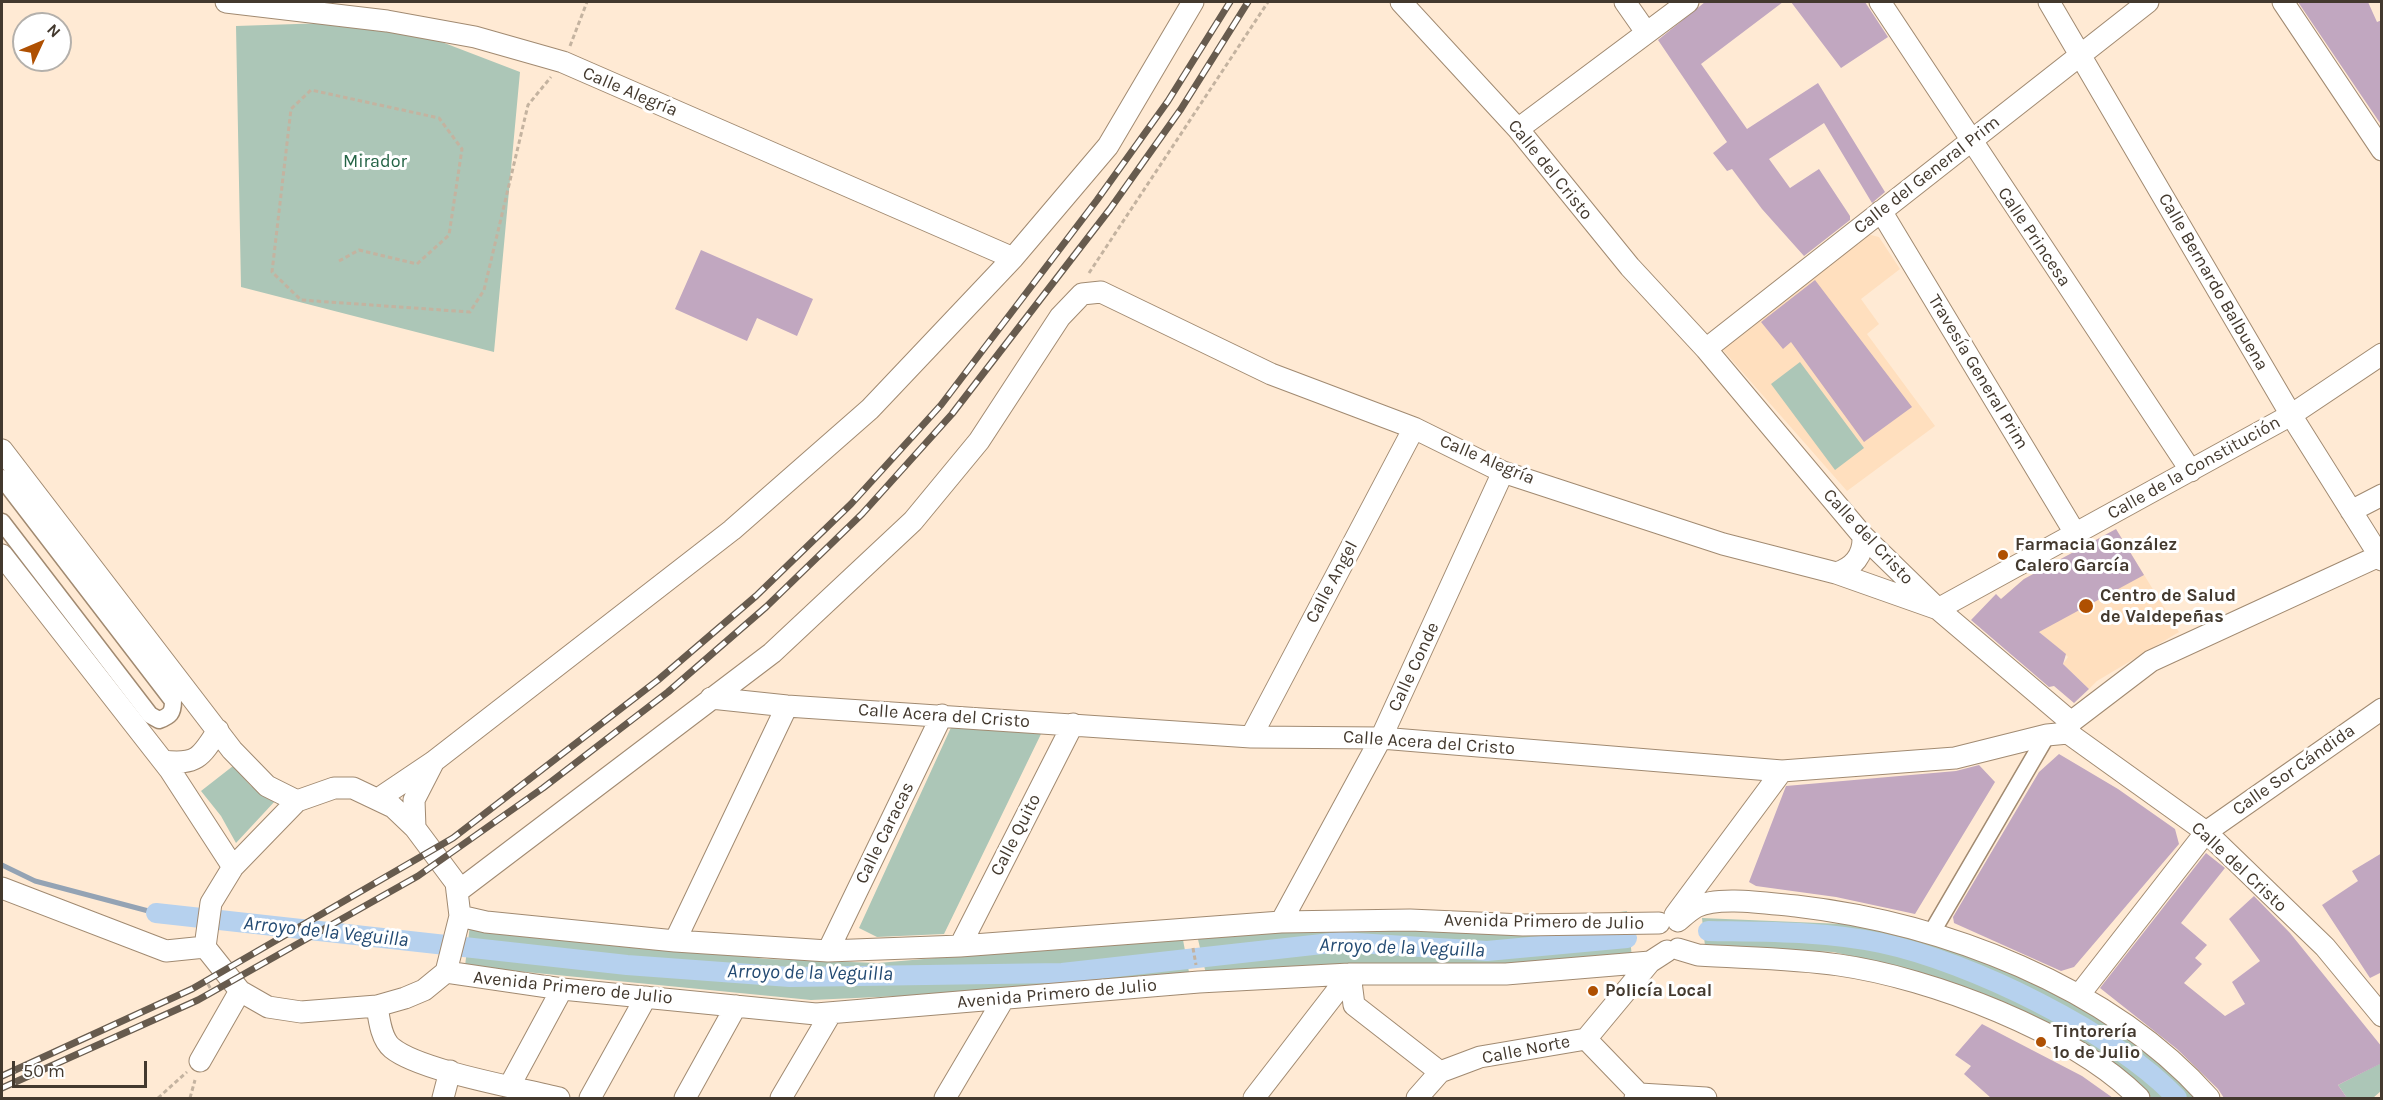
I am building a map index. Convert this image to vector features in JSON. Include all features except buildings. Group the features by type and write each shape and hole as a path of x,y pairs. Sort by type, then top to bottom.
{"street":[{"name":"Calle Alegría","path":"226,2 387,21 475,37 563,63 1013,258"},
{"path":"378,800 433,762 741,523 870,409 1013,258 1108,146 1193,2"},
{"name":"Calle del Cristo","path":"1401,2 1518,129 1630,267 1706,349 1863,536 1938,609 2070,728 2206,832 2325,947 2382,1016"},
{"path":"1625,2 1646,32"},
{"path":"1518,129 1688,2"},
{"name":"Calle Princesa","path":"1880,2 1970,141 2191,471"},
{"name":"Calle Bernardo Balbuena","path":"2049,2 2291,415 2380,558"},
{"name":"Calle del General Prim","path":"1706,349 2148,2"},
{"path":"2283,2 2382,150"},
{"name":"Travesía General Prim","path":"1881,211 2075,533"},
{"name":"Calle Alegría","path":"1084,286 1101,292 1271,374 1414,428 1503,472 1723,544 1836,573 1938,609"},
{"path":"457,892 772,653 912,520 979,441 1060,317 1084,286"},
{"name":"Calle de la Constitución","path":"1938,609 2291,415 2382,354"},
{"name":"Calle Angel","path":"1251,737 1414,428"},
{"path":"2,450 232,750 267,786 297,801"},
{"name":"Calle Conde","path":"1281,921 1381,738 1503,472"},
{"path":"2,478 173,701 173,711 168,717 159,720 150,715 2,522"},
{"path":"2351,511 2382,495"},
{"path":"1836,573 1849,569 1863,548 1863,536"},
{"path":"2,555 163,761 225,851 233,867"},
{"path":"2070,728 2151,660 2380,558"},
{"name":"Calle Acera del Cristo","path":"711,698 787,706 1251,737 1381,738 1782,771 1955,758 2070,728"},
{"path":"675,941 787,706"},
{"name":"Calle Sor Cándida","path":"2079,994 2206,832 2382,709"},
{"name":"Calle Caracas","path":"828,951 942,715"},
{"name":"Calle Quito","path":"960,946 1072,724"},
{"path":"163,761 186,764 203,754 218,730"},
{"path":"1932,932 2047,735"},
{"path":"415,828 414,800 433,762"},
{"path":"1670,921 1782,771"},
{"path":"334,788 353,788 393,807 415,828 456,883 457,892 460,916 446,972 423,990 377,1006 301,1012 268,1007 240,991 205,947 211,903 233,867 297,801 334,788"},
{"path":"2,888 166,951 205,947"},
{"path":"1670,921 1697,906 1724,902 1764,903 1852,913 1932,932 1980,950 2079,994 2149,1043 2209,1098"},
{"name":"Avenida Primero de Julio","path":"460,916 486,922 675,941 828,951 960,946 1281,921 1410,920 1523,925 1670,921"},
{"path":"1665,954 1686,935 1670,921"},
{"name":"Avenida Primero de Julio","path":"446,972 562,989 816,1014 1199,982 1350,974 1506,974 1665,954 1839,965 1959,997 2026,1023 2077,1051 2127,1086 2139,1098"},
{"name":"Calle Norte","path":"1417,1098 1440,1072 1480,1057 1586,1039 1665,954"},
{"path":"1350,974 1354,1005 1440,1072"},
{"path":"1254,1098 1350,974"},
{"path":"510,1085 562,989"},
{"path":"200,1061 240,991"},
{"path":"590,1098 646,997"},
{"path":"945,1098 1003,1000"},
{"path":"377,1006 379,1024 390,1047 403,1054 450,1071 559,1098"},
{"path":"685,1098 736,1006"},
{"path":"781,1098 831,1013"},
{"path":"1586,1039 1639,1097 1706,1098"},
{"path":"443,1098 450,1071"}],"path":[{"path":"339,261 359,250 417,264 449,235 462,149 439,118 311,90 291,109 272,272 301,300 470,312 484,290 528,105 563,63 587,2"},
{"path":"1084,286 1268,2"},
{"path":"1189,928 1199,982"},
{"path":"207,983 216,999"},
{"path":"158,1098 200,1061"}],"shaded area":[{"path":"1867,234 1879,237 1900,269 1861,299 1879,324 1867,334 1935,426 1847,491 1722,349"},
{"name":"Centro de Salud de Valdepeñas","path":"2116,529 2179,632 2097,681 2089,689 2063,664 2068,657 2001,599 2024,579"}],"green space":[{"name":"Mirador","path":"387,21 520,72 494,352 241,287 236,26"},
{"path":"1800,362 1864,448 1835,470 1771,384"},
{"path":"954,721 1020,725 1041,734 944,934 877,937 859,928"},
{"path":"233,766 251,786 276,800 236,843 221,816 201,791"},
{"path":"1627,911 1632,957 1511,967 1331,964 1206,974 1197,935 1523,925"},
{"path":"1702,918 1866,925 1930,938 2046,987 2109,1025 2154,1058 2198,1098 2152,1098 2129,1078 1962,986 1902,967 1833,952 1705,946"},
{"path":"470,925 767,959 878,963 1074,946 1181,929 1191,983 811,1000 465,966"},
{"path":"2381,1063 2381,1091 2373,1098 2347,1098 2338,1085"}],"waterway":[{"name":"Arroyo de la Veguilla","path":"2,865 35,881 156,913"},
{"name":"Arroyo de la Veguilla","path":"156,913 627,965 790,977 1062,973 1340,942 1487,951 1627,938"},
{"name":"Arroyo de la Veguilla","path":"1708,931 1838,936 1917,952 1998,983 2079,1025 2150,1073 2177,1098"}],"railway":[{"path":"2,1076 192,989 453,838 658,680 756,596 851,504 941,405 1097,200 1168,101 1230,2"},
{"path":"2,1088 198,1000 418,876 543,788 668,692 766,607 862,514 952,414 1110,209 1181,109 1248,2"}],"place":[{"name":"Farmacia González Calero García","path":"2003,555"},
{"name":"Centro de Salud de Valdepeñas","path":"2086,606"},
{"name":"Policía Local","path":"1593,991"},
{"name":"Tintorería 1º de Julio","path":"2041,1042"}]}
